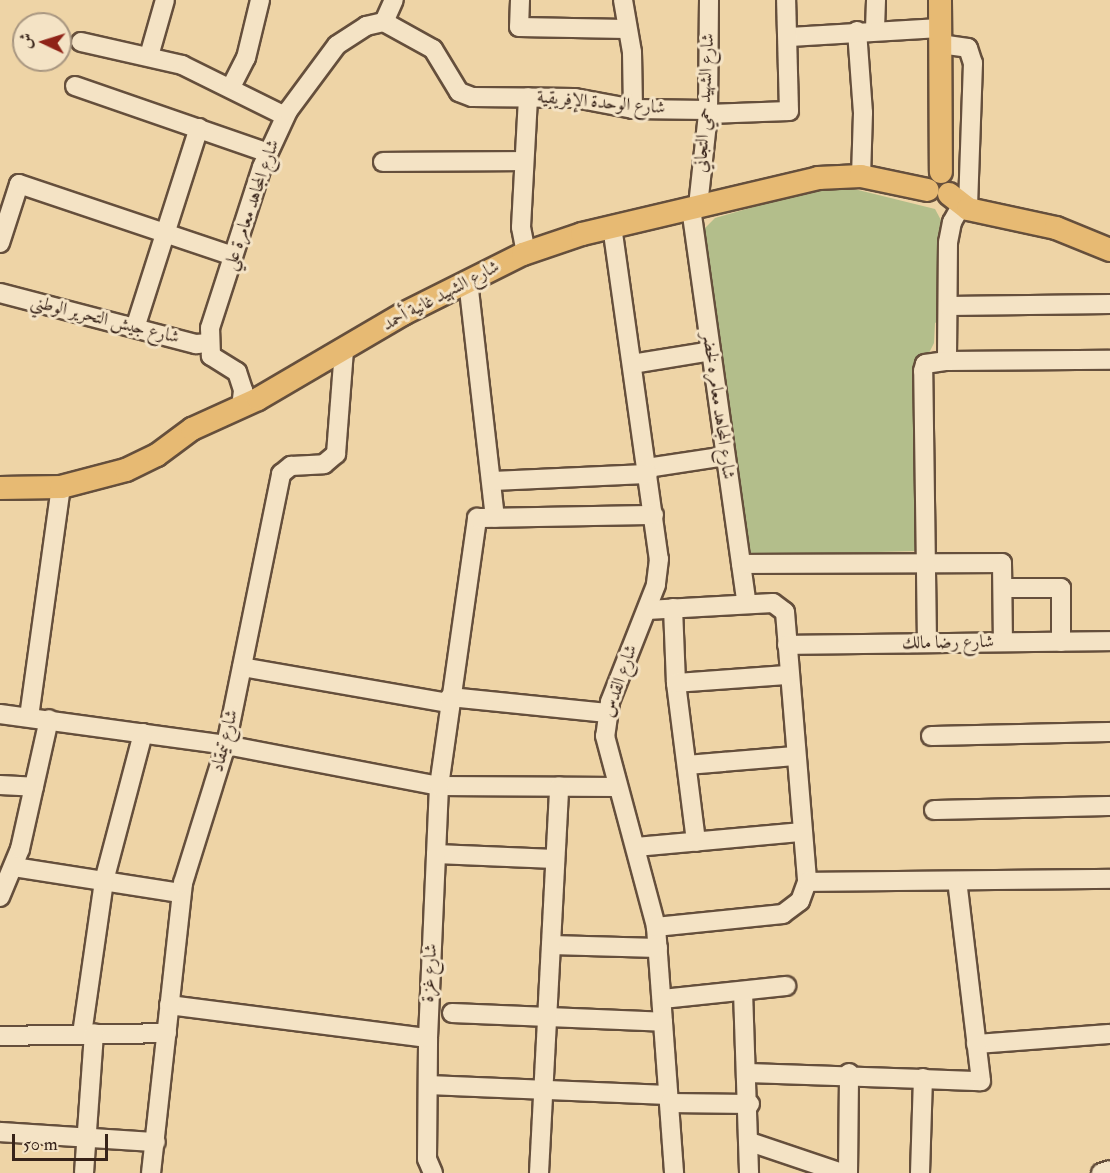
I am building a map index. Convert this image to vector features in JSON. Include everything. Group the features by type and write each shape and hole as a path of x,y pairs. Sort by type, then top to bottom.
{"main road":[{"path":"940,0 940,191"},
{"name":"شارع الشهيد غانية أحمد","path":"0,488 61,488 126,470 157,455 197,426 241,407 468,281 526,253 612,226 818,178 861,176 940,191 1056,228 1110,250"}],"street":[{"path":"149,57 165,0"},
{"path":"231,87 246,58 260,0"},
{"path":"384,22 394,0"},
{"path":"520,0 519,27 626,29"},
{"path":"623,0 626,29 632,52 633,109"},
{"name":"شارع الشهيد حمي التجاني","path":"695,207 708,112 709,0"},
{"path":"786,0 790,37 866,30 940,36 968,48 973,63 940,191 952,222 948,242 947,361"},
{"path":"861,176 866,30 876,0"},
{"name":"شارع الوحدة الإفريقية","path":"384,22 433,49 459,92 472,97 597,100 633,109 708,112 789,111 790,37"},
{"name":"شارع المجاهد معامرة علي","path":"209,343 210,328 233,256 268,153 285,116 337,45 366,26 384,22"},
{"path":"81,42 182,65 231,87 285,116"},
{"path":"75,86 268,153"},
{"path":"526,253 521,227 528,97"},
{"path":"135,328 167,234 167,222 199,128"},
{"path":"383,162 524,161"},
{"path":"0,243 19,184 233,256"},
{"name":"شارع المجاهد معامره لخضر","path":"695,207 711,351 747,604"},
{"name":"شارع القدس","path":"612,226 654,515 658,572 607,713 606,747 636,847 656,927 674,1173"},
{"path":"468,281 495,517 654,515"},
{"name":"شارع جيش التحرير الوطني","path":"0,293 196,344 209,343"},
{"path":"948,306 1110,303"},
{"path":"209,343 211,356 237,372 243,390 241,407"},
{"name":"شارع تيمقاد","path":"151,1173 180,893 226,745 281,474 291,466 324,464 338,449 344,350"},
{"path":"632,364 711,351"},
{"path":"927,643 923,371 925,364 947,361 1110,360"},
{"path":"491,481 647,471 725,456"},
{"path":"29,717 61,488"},
{"name":"شارع غزة","path":"429,1168 428,1038 439,786 449,700 477,518 495,517"},
{"path":"741,564 1002,563 1004,642"},
{"path":"1003,588 1061,588 1061,642"},
{"path":"646,610 773,603 782,608 787,617 788,675 807,882 800,901 783,914 656,927"},
{"path":"672,608 676,684 696,842"},
{"name":"شارع رضا مالك","path":"787,645 1110,641"},
{"path":"242,667 449,700 607,713"},
{"path":"676,684 788,675"},
{"path":"0,714 226,745 439,786 617,787"},
{"path":"0,897 34,787 49,719"},
{"path":"931,736 1110,732"},
{"path":"84,1173 87,1137 88,1034 104,881 143,733"},
{"path":"687,765 795,756"},
{"path":"0,785 34,787"},
{"path":"539,1173 559,787"},
{"path":"934,810 1110,806"},
{"path":"636,847 802,832"},
{"path":"436,854 555,859"},
{"path":"10,861 104,881 180,893"},
{"path":"807,882 1110,879"},
{"path":"748,1073 849,1073 981,1081 957,881"},
{"path":"551,945 658,948"},
{"path":"662,999 786,986"},
{"path":"743,990 750,1104 749,1173"},
{"path":"169,1005 428,1038"},
{"path":"452,1013 663,1022"},
{"path":"0,1036 167,1033"},
{"path":"976,1044 1110,1034"},
{"path":"848,1173 849,1073"},
{"path":"920,1173 922,1078"},
{"path":"428,1085 750,1104"},
{"path":"0,1132 156,1142"},
{"path":"750,1142 842,1173"},
{"path":"1101,1173 1110,1170"}],"green space":[{"path":"834,184 935,209 942,222 943,318 935,323 934,343 927,357 915,363 919,551 746,555 702,231 715,218"}]}
